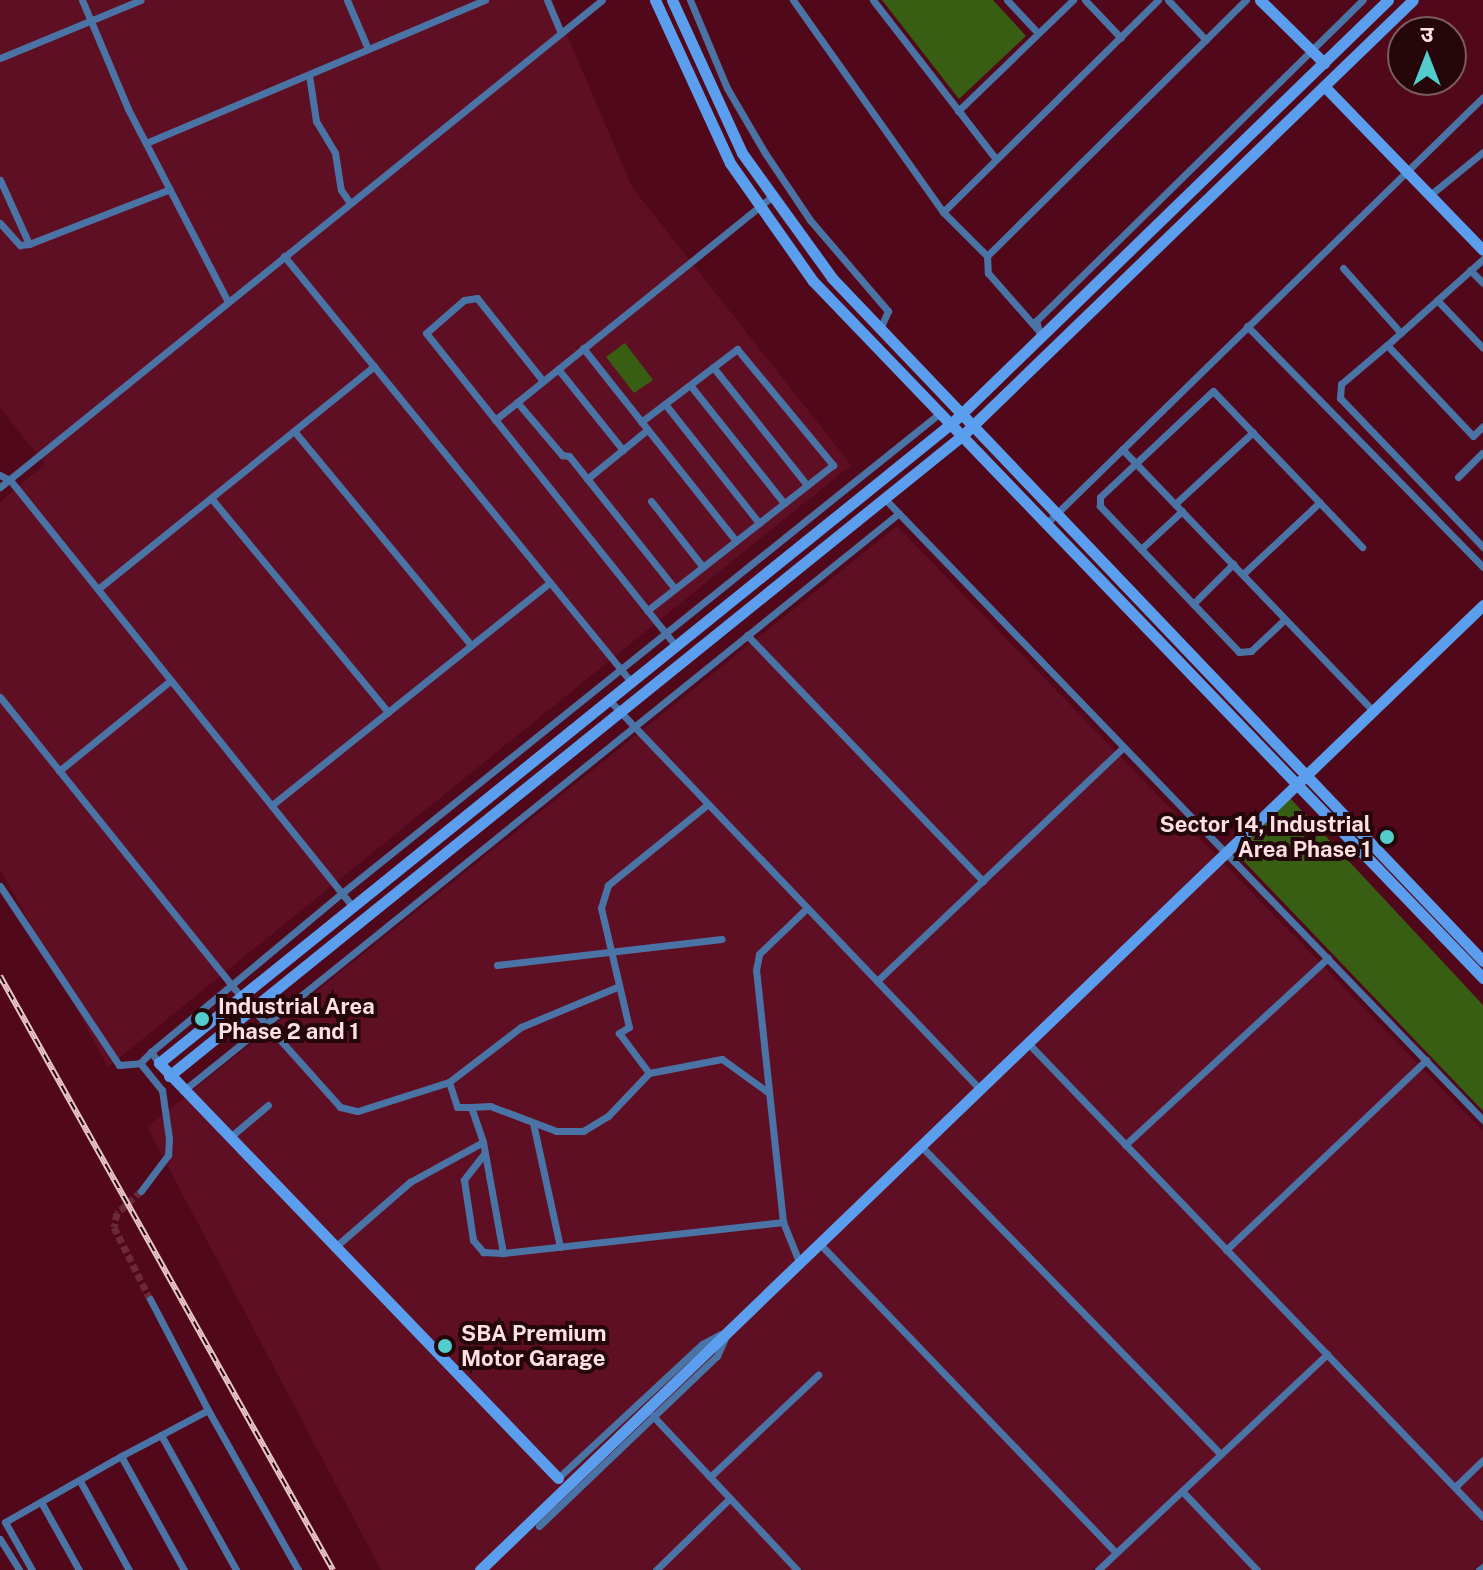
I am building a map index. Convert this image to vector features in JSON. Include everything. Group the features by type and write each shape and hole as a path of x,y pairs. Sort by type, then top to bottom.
{"street":[{"path":"82,0 146,143 228,302"},
{"path":"0,58 141,0"},
{"path":"347,0 368,49"},
{"path":"453,0 458,11"},
{"path":"146,143 485,0"},
{"path":"547,0 561,33"},
{"path":"0,487 602,0"},
{"path":"655,0 730,163 813,281 942,411 957,419"},
{"path":"672,0 712,94 771,197 832,278 881,327 957,419 1302,779 1483,961"},
{"path":"690,0 727,88 765,153 810,220 888,311 881,327"},
{"path":"793,0 943,212 987,256 988,273 1040,334"},
{"path":"873,0 995,158"},
{"path":"1007,0 1037,32"},
{"path":"958,111 1073,0"},
{"path":"1085,0 1121,38"},
{"path":"943,212 1158,0"},
{"path":"1168,0 1206,40"},
{"path":"987,256 1246,0"},
{"path":"1260,0 1311,51 1326,84 1483,250"},
{"path":"1040,334 1036,321 1363,0"},
{"path":"159,1063 957,419 1040,334 1388,0"},
{"path":"159,1085 968,430 1413,0"},
{"path":"309,75 316,121 335,153 341,190 350,203"},
{"path":"1052,518 1483,97"},
{"path":"1430,195 1481,158"},
{"path":"0,180 29,244"},
{"path":"0,223 20,245 29,244 170,189"},
{"path":"495,420 771,197"},
{"path":"284,256 632,683"},
{"path":"1483,259 1341,384 1340,398 1483,547"},
{"path":"1343,268 1401,333"},
{"path":"1470,270 1483,283"},
{"path":"543,381 477,298 464,300 426,333 676,647"},
{"path":"1437,300 1483,348"},
{"path":"1247,326 1483,567"},
{"path":"1387,345 1473,436 1482,454 1458,477"},
{"path":"583,348 736,541"},
{"path":"641,422 737,349 833,465 647,611"},
{"path":"98,589 374,366"},
{"path":"713,367 807,485"},
{"path":"558,369 623,450"},
{"path":"690,385 784,503"},
{"path":"1284,620 1244,653 1193,604 1098,502 1208,392 1218,396 1362,547"},
{"path":"517,402 587,479 675,589"},
{"path":"665,404 759,523"},
{"path":"0,886 119,1065 140,1063 342,893 942,411"},
{"path":"1473,436 1483,426"},
{"path":"587,479 647,430"},
{"path":"294,431 471,645"},
{"path":"1175,504 1253,432"},
{"path":"1122,449 1373,711"},
{"path":"0,475 10,480 353,907"},
{"path":"211,498 388,712"},
{"path":"885,499 1483,1120"},
{"path":"651,501 703,567"},
{"path":"1243,574 1320,502"},
{"path":"1141,549 1182,511"},
{"path":"183,1091 899,513"},
{"path":"1193,604 1233,564"},
{"path":"272,805 550,582"},
{"path":"480,1570 918,1143 1483,605"},
{"path":"747,635 983,881"},
{"path":"59,771 171,680"},
{"path":"0,697 241,997 255,1006 348,1112 449,1082 521,1027 617,987"},
{"path":"610,701 978,1087"},
{"path":"877,981 1124,747"},
{"path":"1302,779 1483,978"},
{"path":"649,1073 619,1033 629,1027 617,987 601,908 608,885 708,804"},
{"path":"798,1259 783,1222 756,970 759,954 807,908"},
{"path":"497,965 721,939"},
{"path":"1125,1145 1328,958"},
{"path":"1025,1041 1483,1517"},
{"path":"151,1052 183,1091 558,1478 702,1344 728,1330"},
{"path":"449,1082 457,1107 490,1106 556,1131 583,1131 608,1116 649,1073 722,1059 769,1093"},
{"path":"1226,1250 1426,1060"},
{"path":"140,1063 159,1085 168,1155 141,1191"},
{"path":"229,1138 268,1105"},
{"path":"471,1107 483,1142 503,1253"},
{"path":"533,1123 560,1247"},
{"path":"334,1248 410,1182 483,1142"},
{"path":"918,1143 1221,1454"},
{"path":"484,1154 464,1180 473,1240 483,1252 503,1253 783,1222"},
{"path":"817,1241 1116,1553"},
{"path":"150,1299 298,1570"},
{"path":"539,1526 717,1356 728,1330"},
{"path":"1098,1570 1327,1354"},
{"path":"710,1477 818,1375"},
{"path":"32,1570 5,1522 208,1410"},
{"path":"653,1416 797,1570"},
{"path":"161,1435 236,1570"},
{"path":"121,1456 184,1570"},
{"path":"1455,1487 1483,1460"},
{"path":"80,1481 129,1570"},
{"path":"1182,1491 1257,1570"},
{"path":"656,1570 730,1498"},
{"path":"41,1502 79,1570"},
{"path":"0,1539 19,1570"}],"shaded area":[{"path":"0,0 552,0 632,187 851,465 108,1067 0,869 0,502 45,464 0,408"},
{"path":"897,526 1483,1131 1483,1570 381,1570 147,1127"}],"green space":[{"path":"882,0 993,0 1026,36 959,99"},
{"path":"625,343 653,380 634,393 606,357"},
{"path":"1290,798 1483,1005 1483,1111 1234,851"}],"tunnel":[{"path":"141,1191 117,1213 114,1227 150,1299"}],"railway":[{"path":"0,976 333,1570"}],"place":[{"name":"Sector 14, Industrial Area Phase 1","path":"1387,837"},
{"name":"Industrial Area Phase 2 and 1","path":"202,1019"},
{"name":"SBA Premium Motor Garage","path":"445,1346"}]}
